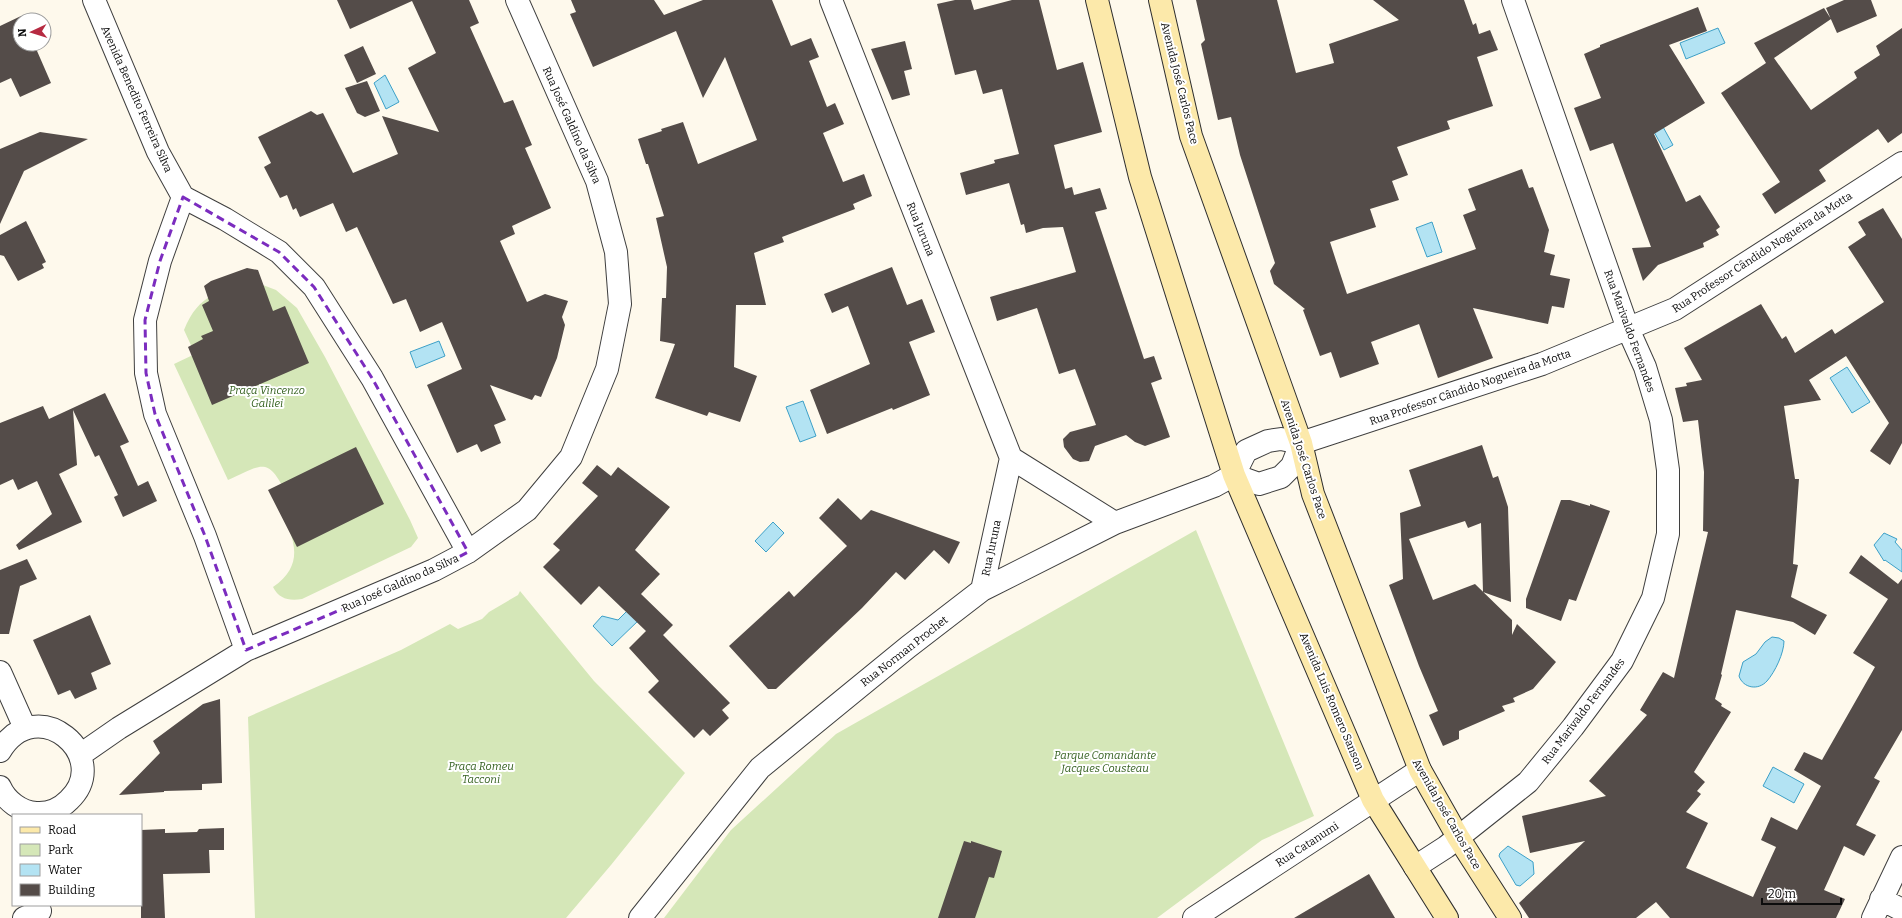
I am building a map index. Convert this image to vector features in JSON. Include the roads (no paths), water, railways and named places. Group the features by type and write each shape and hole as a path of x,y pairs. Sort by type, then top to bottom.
{"main road":[{"path":"1097,0 1140,177 1234,475"},
{"name":"Avenida José Carlos Pace","path":"1160,0 1191,136 1301,443 1313,494 1420,770 1458,837 1510,918"},
{"name":"Avenida Luis Romero Sanson","path":"1234,475 1373,800 1447,918"}],"street":[{"name":"Avenida Benedito Ferreira Silva","path":"94,0 158,152 183,197"},
{"name":"Rua José Galdíno da Silva","path":"80,755 120,728 246,650 434,570 468,552 527,510 572,457 607,369 620,304 616,252 597,181 517,0"},
{"name":"Rua Juruna","path":"831,0 1011,458 982,590"},
{"name":"Rua Marivaldo Fernandes","path":"1416,867 1458,837 1528,782 1573,727 1622,661 1653,598 1668,534 1668,470 1661,420 1645,367 1628,329 1513,0"},
{"name":"Rua Professor Cândido Nogueira da Motta","path":"1301,443 1542,364 1675,309 1902,162"},
{"path":"246,650 205,536 156,414 146,373 145,320 160,261 183,197 225,218 279,252 314,287 372,378 468,552"},
{"path":"1281,439 1301,443 1292,466 1281,477 1259,484 1234,475 1246,451 1268,441 1281,439"},
{"path":"1011,458 1115,523"},
{"name":"Rua Norman Prochet","path":"640,918 760,768 908,646 982,590 1115,523 1214,486 1234,475"},
{"path":"0,672 25,728"},
{"path":"0,751 7,741 25,728 36,726 47,727 58,731 75,745 80,755 82,766 82,777 79,787 73,796 57,809 46,812 35,814 16,806 8,800 0,787"},
{"name":"Rua Catanumi","path":"1194,918 1420,770"},
{"path":"1902,856 1877,908 1902,910"}],"water":[{"path":"1718,28 1725,43 1686,59 1680,43"},
{"path":"385,75 399,102 386,109 374,83"},
{"path":"1657,116 1673,145 1664,150 1648,121"},
{"path":"1432,222 1442,252 1427,257 1416,228"},
{"path":"439,341 445,356 416,368 410,352"},
{"path":"1847,367 1870,402 1852,413 1830,378"},
{"path":"803,401 816,436 800,442 786,407"},
{"path":"773,522 784,533 766,552 755,541"},
{"path":"1884,533 1897,539 1895,542 1902,550 1902,572 1885,560 1884,561 1874,545"},
{"path":"629,609 640,619 612,646 593,626 602,616 618,620"},
{"path":"1772,637 1779,638 1784,641 1781,657 1776,668 1767,681 1759,686 1751,687 1744,683 1739,676 1743,662 1756,654 1765,642"},
{"path":"1773,767 1804,784 1794,803 1763,786"},
{"path":"1508,846 1533,862 1534,874 1520,886 1516,885 1499,856 1500,853"}],"park label":[{"name":"Praça Vincenzo Galilei","path":"267,396"},
{"name":"Parque Comandante Jacques Cousteau","path":"1105,761"},
{"name":"Praça Romeu Tacconi","path":"481,772"}]}
